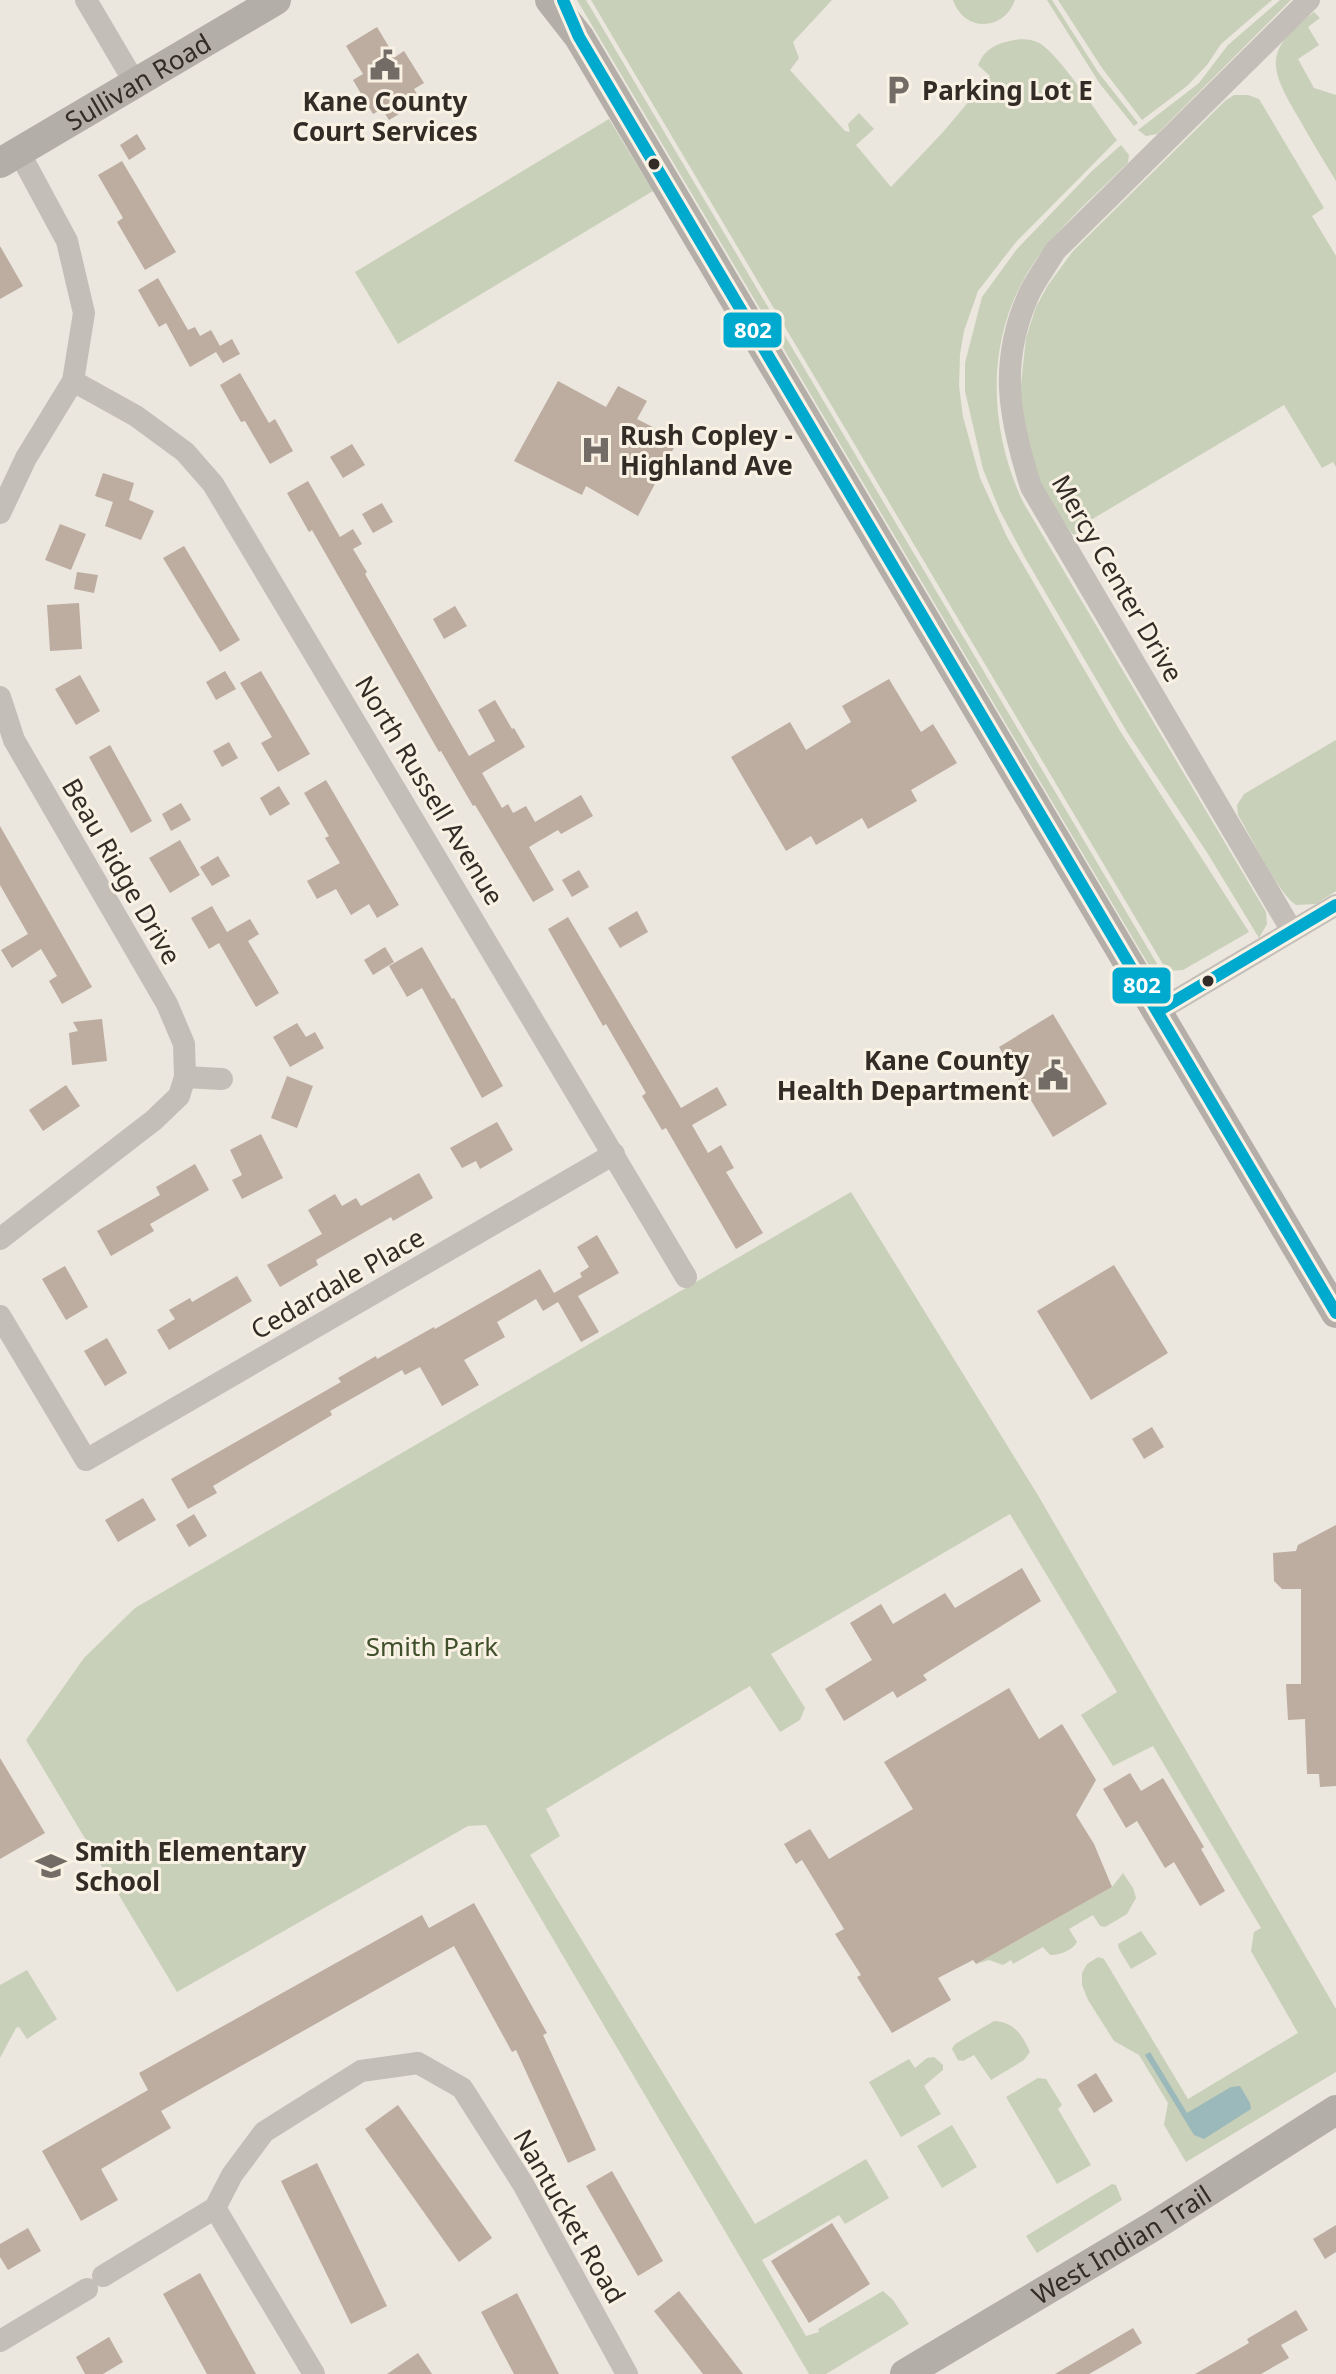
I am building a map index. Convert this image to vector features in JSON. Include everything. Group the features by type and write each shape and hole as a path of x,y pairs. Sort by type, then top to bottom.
{"street":[{"path":"86,0 135,83"},
{"name":"Sullivan Road","path":"9,157 276,0"},
{"path":"550,0 579,37"},
{"path":"563,0 579,37 1336,1313"},
{"name":"Mercy Center Drive","path":"1292,931 1031,487 1011,420 1008,384 1015,338 1029,294 1055,251 1309,0"},
{"path":"0,513 26,458 73,381 84,313 67,241 9,157"},
{"name":"North Russell Avenue","path":"73,381 136,416 185,452 213,484 686,1277"},
{"name":"Beau Ridge Drive","path":"0,697 14,740 167,1004 184,1044 185,1077"},
{"path":"1158,1011 1336,905"},
{"path":"0,1239 154,1120 179,1096 185,1077 222,1079"},
{"name":"Cedardale Place","path":"0,1316 86,1460 614,1154"},
{"name":"Nantucket Road","path":"215,2208 232,2175 264,2132 361,2071 418,2063 462,2088 523,2184 627,2374"},
{"name":"West Indian Trail","path":"905,2374 1152,2227 1336,2110"},
{"path":"0,2341 215,2208 314,2374"}],"green space":[{"path":"577,0 586,0 1166,979 1150,967"},
{"path":"591,0 832,0 793,42 799,58 790,70 845,131 850,132 848,124 859,113 874,129 856,145 891,187 990,76 978,65 983,56 993,47 1010,41 1029,40 1045,47 1067,71 1117,140 1016,242 978,291 964,331 960,354 959,386 963,417 980,478 1007,537 1120,731 1249,932 1183,970 1167,971"},
{"path":"953,0 1015,0 1002,18 984,24 966,18"},
{"path":"1047,0 1052,0 1098,72 1138,123 1134,126 1100,84"},
{"path":"1058,0 1272,0 1221,44 1187,86 1142,120 1102,68"},
{"path":"1280,0 1291,0 1157,134 1146,136 1138,130 1199,83 1228,45"},
{"path":"1314,12 1320,18 1308,27 1319,45 1298,59 1314,88 1336,95 1336,181 1288,99 1277,72 1279,49 1286,38"},
{"path":"1234,95 1259,99 1324,208 1312,216 1336,256 1336,467 1333,462 1322,468 1284,405 1079,527 1081,535 1072,534 1043,489 1031,458 1020,393 1026,338 1036,307 1073,251"},
{"path":"609,119 653,191 398,344 355,272"},
{"path":"1121,145 1129,155 1128,163 1079,210 1035,261 1007,318 997,380 1003,442 1023,502 1266,912 1267,924 1259,938 1127,732 1024,556 1000,511 983,469 965,391 965,363 982,297 1017,249"},
{"path":"1336,740 1336,891 1316,904 1296,905 1280,888 1265,863 1238,815 1237,805 1244,794"},
{"name":"Smith Park","path":"851,1192 1039,1497 1336,2009 1336,2072 1186,2162 1164,2125 1168,2103 1139,2055 1114,2041 1088,2000 1082,1985 1082,1973 1087,1964 1098,1957 1104,1959 1188,2099 1298,2033 1251,1951 1254,1932 1261,1928 1153,1746 1113,1766 1081,1715 1117,1692 1010,1514 771,1654 805,1708 800,1720 780,1732 750,1686 546,1809 560,1836 530,1855 755,2224 866,2159 889,2198 845,2224 839,2215 762,2260 806,2336 819,2332 818,2329 883,2291 909,2324 826,2374 809,2374 486,1825 468,1826 177,1992 26,1740 84,1658 135,1608"},
{"path":"1123,1873 1136,1898 1127,1914 1105,1927 1100,1926 1093,1915 1069,1929 1077,1942 1061,1953 1050,1955 1043,1947 1013,1964 1011,1960 1003,1965 989,1960 976,1964 1112,1887"},
{"path":"1141,1931 1157,1954 1131,1969 1118,1944"},
{"path":"27,1970 57,2019 27,2039 19,2027 16,2028 0,2058 0,1985"},
{"path":"994,2021 1016,2030 1030,2052 1024,2060 991,2080 974,2055 963,2061 958,2060 952,2049 955,2044"},
{"path":"934,2057 943,2065 943,2070 924,2086 941,2114 901,2137 869,2082 909,2059 915,2068 927,2058"},
{"path":"1038,2078 1046,2079 1062,2105 1058,2109 1091,2165 1057,2184 1006,2097"},
{"path":"952,2125 977,2167 942,2188 917,2146"},
{"path":"1112,2184 1116,2185 1122,2200 1037,2253 1026,2236"}],"water":[{"path":"1150,2052 1187,2113 1231,2087 1240,2086 1251,2109 1204,2139 1194,2135 1145,2055"}],"building":[{"name":"Kane County Court Services","path":"377,27 395,57 404,51 424,83 414,89 421,101 389,120 382,109 373,114 353,80 363,74 346,46"},
{"path":"137,134 146,149 129,160 120,145"},
{"path":"122,161 176,252 145,270 117,222 123,218 98,175"},
{"path":"0,246 23,286 0,299"},
{"path":"158,278 188,330 195,327 200,336 211,330 220,346 232,339 240,354 223,363 216,352 190,367 166,323 159,327 138,290"},
{"path":"240,373 269,423 275,419 293,451 270,464 220,385"},
{"name":"Rush Copley - Highland Ave","path":"558,381 606,407 618,386 647,401 637,419 678,440 638,516 586,486 582,495 514,461"},
{"path":"352,444 365,465 343,478 330,457"},
{"path":"103,473 134,483 129,500 154,511 141,540 105,526 113,502 95,496"},
{"path":"308,481 340,537 353,529 362,544 353,549 367,572 365,574 469,756 495,741 478,710 495,700 514,728 525,747 482,773 502,808 508,804 513,813 526,806 535,822 581,795 593,816 561,834 558,830 529,847 554,890 533,902 439,752 312,530 309,532 287,493"},
{"path":"382,503 393,522 373,533 362,514"},
{"path":"60,524 86,534 71,570 45,560"},
{"path":"184,546 240,640 220,652 163,558"},
{"path":"77,572 98,575 94,593 74,589"},
{"path":"79,603 82,649 50,651 47,605"},
{"path":"455,606 467,626 444,639 433,619"},
{"path":"225,671 236,689 216,700 206,682"},
{"path":"261,671 310,754 278,772 261,743 272,737 240,683"},
{"path":"80,675 100,711 76,725 55,689"},
{"path":"889,679 921,732 933,724 957,763 911,790 917,801 868,829 862,818 816,845 811,836 786,851 731,757 790,722 806,750 851,722 842,706"},
{"path":"229,742 238,758 222,767 213,751"},
{"path":"110,745 152,821 131,833 89,757"},
{"path":"326,780 399,905 377,918 369,904 351,915 336,889 317,899 307,881 340,863 325,838 329,836 304,793"},
{"path":"279,786 290,804 270,816 260,798"},
{"path":"181,803 191,820 171,831 162,814"},
{"path":"0,826 92,987 62,1004 49,981 57,976 41,949 12,968 1,950 28,934 0,885"},
{"path":"180,840 200,875 170,893 149,858"},
{"path":"218,856 230,876 212,886 200,867"},
{"path":"579,870 589,887 572,897 562,880"},
{"path":"212,906 227,932 250,919 259,934 248,941 279,993 256,1007 219,943 209,949 191,918"},
{"path":"637,911 648,932 620,948 608,928"},
{"path":"568,917 681,1108 717,1087 727,1105 692,1125 708,1153 721,1145 734,1168 726,1172 763,1233 736,1249 666,1128 662,1130 642,1096 646,1093 606,1024 603,1026 548,929"},
{"path":"385,947 394,962 373,975 364,960"},
{"path":"422,947 503,1086 482,1098 422,988 407,997 389,966"},
{"name":"Kane County Health Department","path":"1053,1014 1107,1104 1053,1137 999,1047"},
{"path":"102,1019 107,1061 72,1065 69,1033 78,1031 73,1022"},
{"path":"297,1023 306,1037 315,1032 324,1048 290,1067 273,1037"},
{"path":"287,1076 313,1086 297,1128 271,1118"},
{"path":"66,1085 80,1106 43,1131 29,1110"},
{"path":"497,1122 513,1150 480,1169 476,1161 462,1168 450,1148"},
{"path":"261,1134 283,1178 242,1199 232,1180 242,1175 230,1150"},
{"path":"195,1164 209,1190 150,1224 154,1231 111,1256 97,1231 160,1195 156,1187"},
{"path":"419,1173 433,1198 393,1221 391,1217 316,1260 318,1265 280,1287 267,1265 322,1234 308,1210 335,1194 342,1206 356,1198 361,1206"},
{"path":"597,1235 619,1273 578,1296 599,1332 581,1342 558,1302 543,1311 536,1299 497,1322 505,1337 464,1360 479,1385 442,1406 420,1367 405,1375 402,1370 330,1411 332,1415 213,1486 217,1493 188,1509 171,1479 341,1382 338,1378 376,1356 377,1359 435,1329 540,1269 554,1293 582,1277 580,1273 589,1267 577,1247"},
{"path":"1114,1265 1168,1353 1091,1400 1037,1311"},
{"path":"65,1266 88,1307 66,1320 42,1279"},
{"path":"237,1276 252,1301 169,1350 157,1330 175,1319 169,1310 190,1298 192,1302"},
{"path":"107,1338 127,1373 105,1386 84,1351"},
{"path":"1152,1427 1164,1447 1144,1459 1132,1439"},
{"path":"143,1498 156,1520 118,1542 105,1520"},
{"path":"194,1514 207,1536 189,1547 176,1525"},
{"path":"1336,1525 1336,1786 1320,1787 1319,1774 1307,1774 1305,1719 1288,1720 1286,1684 1301,1684 1301,1589 1282,1589 1274,1581 1273,1553 1296,1551 1298,1545"},
{"path":"1022,1568 1041,1601 923,1675 927,1680 897,1698 893,1691 844,1721 825,1689 872,1660 850,1623 881,1604 893,1624 945,1593 955,1608"},
{"path":"1009,1688 1039,1739 1062,1724 1096,1780 1076,1815 1094,1844 1112,1887 976,1964 973,1960 938,1978 951,2000 892,2033 835,1934 844,1929 802,1860 796,1864 784,1844 810,1829 829,1859 913,1809 884,1762"},
{"path":"0,1758 45,1833 0,1859"},
{"path":"1130,1773 1141,1791 1163,1778 1204,1847 1201,1849 1225,1891 1200,1906 1174,1862 1165,1868 1137,1821 1126,1828 1103,1789"},
{"path":"474,1903 547,2033 543,2035 596,2150 568,2163 516,2050 512,2052 454,1946 161,2111 171,2128 101,2169 118,2200 81,2221 42,2151 148,2090 139,2073 422,1915 429,1928"},
{"path":"1096,2073 1113,2101 1094,2113 1077,2085"},
{"path":"398,2105 492,2238 459,2262 365,2129"},
{"path":"317,2163 387,2306 351,2324 281,2181"},
{"path":"612,2171 663,2261 638,2276 586,2186"},
{"path":"832,2223 870,2284 809,2323 771,2261"},
{"path":"1336,2225 1336,2252 1325,2259 1313,2239"},
{"path":"28,2228 41,2251 8,2270 0,2257 0,2244"},
{"path":"200,2273 256,2374 207,2374 163,2294"},
{"path":"679,2291 743,2374 703,2374 654,2311"},
{"path":"517,2293 559,2374 514,2374 481,2312"},
{"path":"1296,2310 1308,2330 1281,2345 1289,2358 1261,2374 1195,2374 1249,2343 1247,2339"},
{"path":"1133,2328 1142,2343 1112,2361 1089,2374 1055,2374"},
{"path":"109,2337 123,2362 103,2374 85,2374 76,2357"},
{"path":"418,2353 432,2374 387,2374"}],"transit line":[{"name":"802","path":"563,0 579,37 1336,1313"},
{"name":"802","path":"1158,1011 1336,905"}],"place":[{"name":"Kane County Court Services","path":"385,65"},
{"name":"Parking Lot E","path":"898,90"},
{"name":"Rush Copley - Highland Ave","path":"596,450"},
{"name":"Kane County Health Department","path":"1053,1075"},
{"name":"Smith Elementary School","path":"51,1866"}]}
